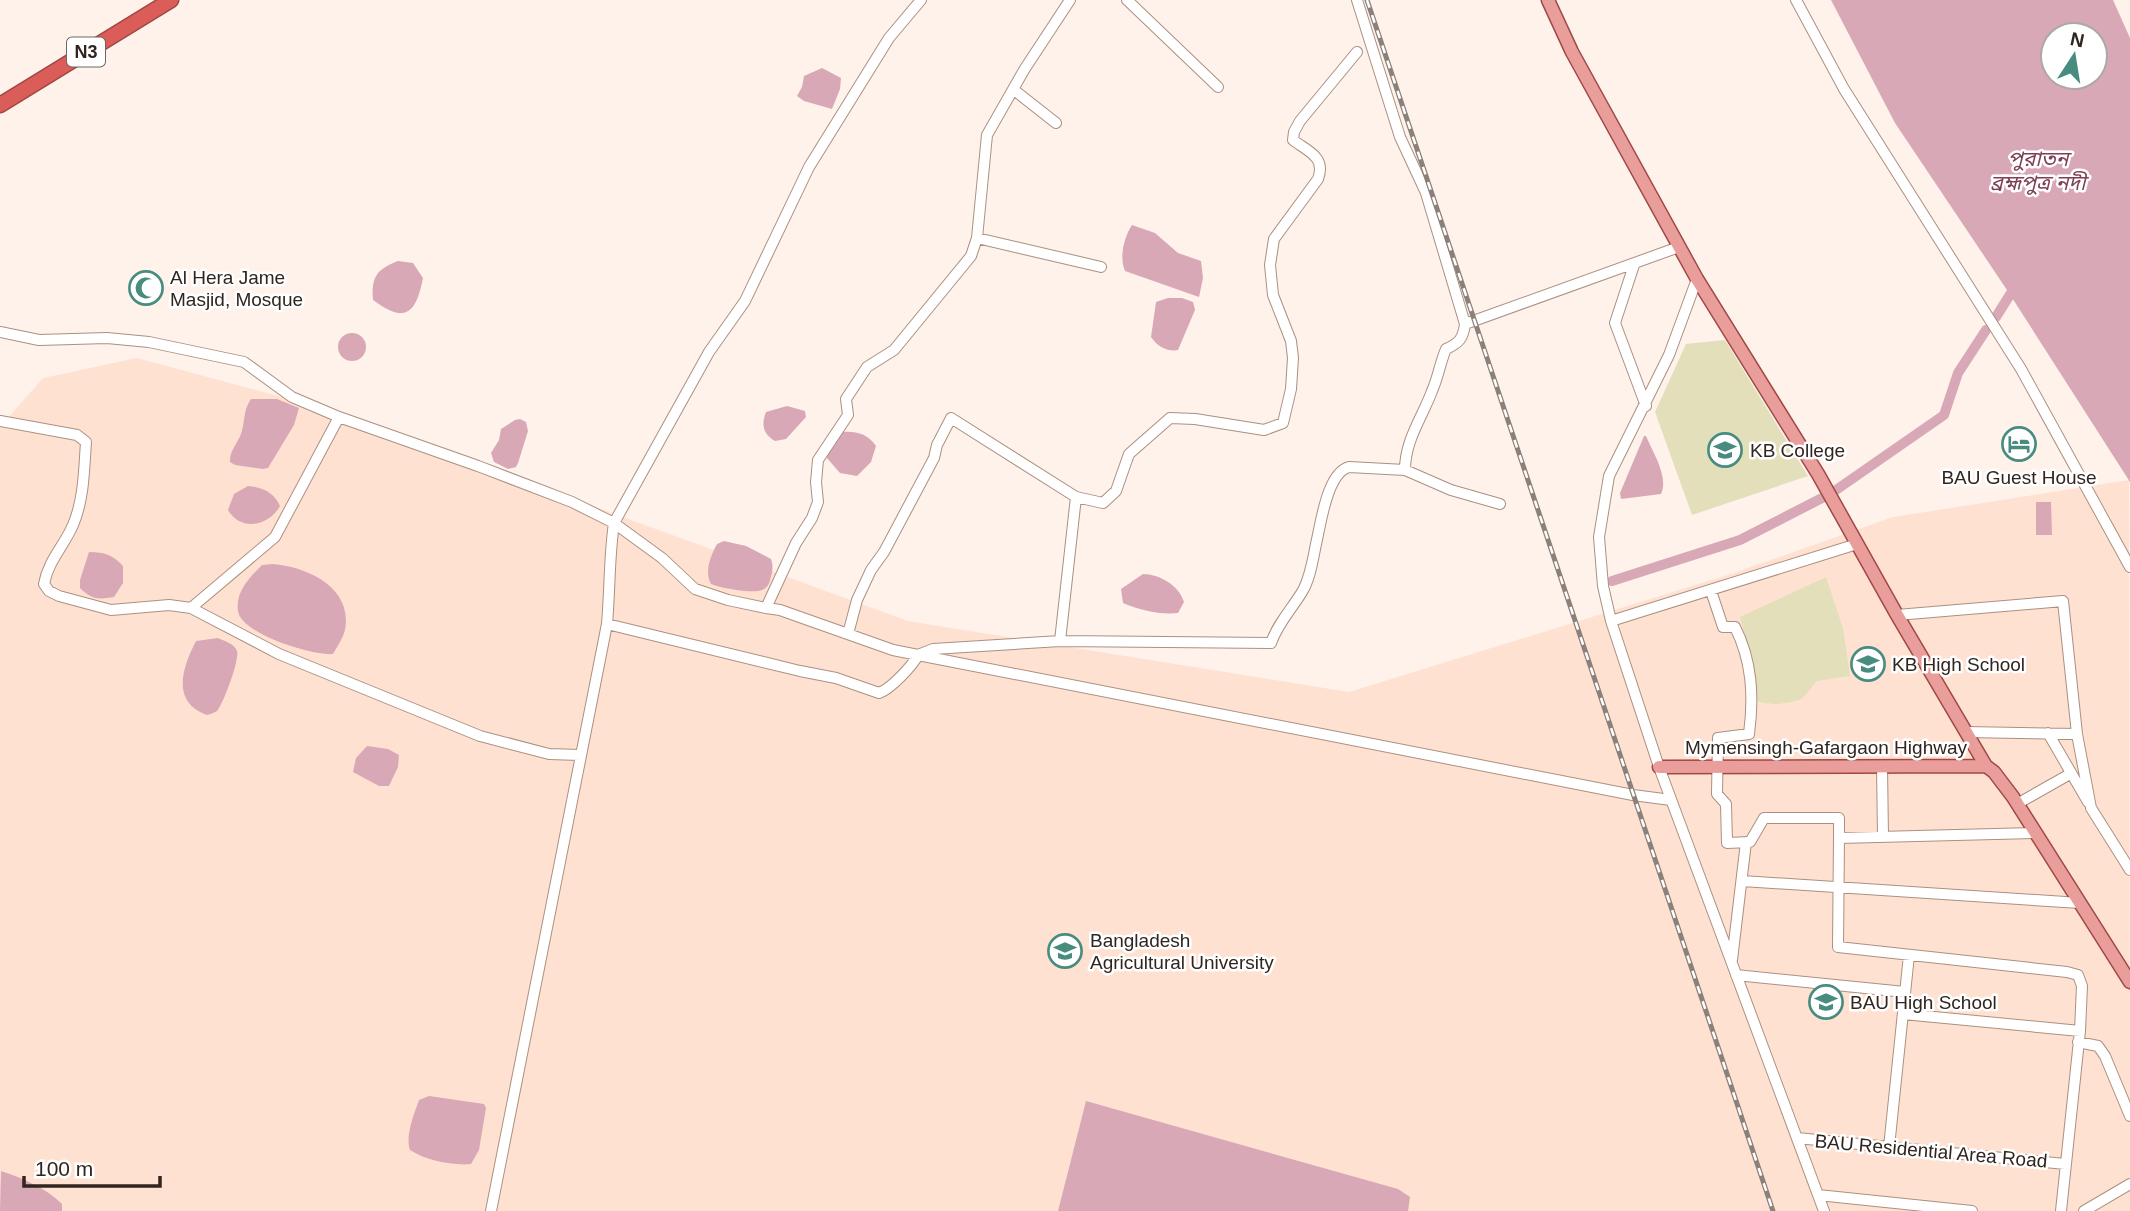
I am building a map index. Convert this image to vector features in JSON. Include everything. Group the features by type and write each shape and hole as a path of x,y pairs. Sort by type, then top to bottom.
{"highway":[{"name":"N3","path":"0,105 171,0"}],"main road":[{"path":"1548,0 1572,51 1697,279 1818,474 1986,766"},
{"name":"Mymensingh-Gafargaon Highway","path":"1659,766 1986,766 1994,772 2017,804 2080,903 2126,967 2130,982"}],"street":[{"path":"491,1211 607,624 614,523 709,352 744,301 809,167 829,132 889,38 921,0"},
{"path":"766,607 796,543 812,518 818,502 818,460 848,415 846,399 867,367 894,350 971,256 977,238 987,135 1024,70 1070,0"},
{"path":"1127,0 1218,87"},
{"path":"1357,0 1409,160 1426,193 1465,324 1459,342 1446,349 1443,356 1432,391 1405,455 1405,470"},
{"path":"1796,0 1844,89 2021,369 2130,567"},
{"path":"848,634 857,600 866,580 934,458 937,445 951,418 1076,497 1103,503 1116,491 1129,454 1170,418 1195,419 1264,430 1283,422 1292,389 1293,358 1291,341 1273,295 1270,265 1274,239 1318,179 1322,169 1321,163 1315,157 1293,140 1294,132 1357,52"},
{"path":"1014,90 1056,123"},
{"path":"977,238 1101,267"},
{"path":"1465,324 1679,247"},
{"path":"1634,265 1615,323 1646,406"},
{"path":"1697,279 1669,355 1646,406 1612,468 1603,504 1599,558 1611,621 1659,766 1824,1211"},
{"path":"0,332 39,340 107,338 149,342 244,362 292,397 339,417 572,502 614,523 662,558 695,589 728,600 780,610 893,650 1671,800"},
{"path":"191,608 275,537 339,417"},
{"path":"0,421 77,435 86,442 83,485 73,525 47,569 44,584 49,591 111,610 169,605 191,608 279,654 480,736 549,754 580,755"},
{"path":"607,624 836,678 879,693 886,691 913,665 918,655 933,649 1060,641 1271,643 1277,625 1304,590 1328,492 1340,469 1349,467 1405,470 1451,490 1500,504"},
{"path":"1060,641 1076,497"},
{"path":"1611,621 1857,544"},
{"path":"1711,591 1723,627 1735,627 1739,635 1748,663 1753,701 1749,734 1718,738 1717,794 1726,804 1727,843 1750,842 1764,818 1839,818 1839,838 2034,834"},
{"path":"1897,615 2063,601 2077,734 2091,808"},
{"path":"1966,732 2077,734"},
{"path":"2048,733 2070,774 2130,870"},
{"path":"1882,766 1883,837"},
{"path":"2017,804 2070,774"},
{"name":"BAU Residential Area Road","path":"1839,838 1838,947 2078,975 2082,986 2080,1031 2060,1211"},
{"path":"1732,963 1746,842"},
{"path":"1742,881 2080,903"},
{"path":"1889,1147 1909,955"},
{"path":"1736,975 1905,992"},
{"path":"1903,1014 2080,1031"},
{"path":"2078,1042 2098,1046 2105,1056 2130,1116"},
{"name":"BAU Residential Area Road","path":"1797,1138 2065,1164"},
{"path":"2084,1211 2127,1186 2130,1200"},
{"path":"1818,1195 1972,1211"}],"shaded area":[{"path":"1725,340 1808,476 1692,515 1655,412 1686,344"},
{"name":"Bangladesh Agricultural University","path":"137,358 330,410 908,621 1349,692 1731,574 1893,517 2129,480 2130,1211 0,1211 0,427 43,378"},
{"path":"1826,577 1843,628 1850,676 1817,681 1796,701 1777,704 1759,702 1755,699 1755,674 1740,617"}],"water":[{"name":"পুরাতন ব্রহ্মপুত্র নদী","path":"1831,0 2113,0 2130,38 2130,482 2009,293 1895,123"},
{"path":"822,68 841,78 840,89 832,109 804,101 797,96 804,76"},
{"path":"1132,225 1155,233 1178,253 1201,261 1203,278 1199,297 1125,271 1123,247"},
{"path":"398,261 413,263 423,278 413,307 401,313 393,312 373,300 373,285 377,275 385,267"},
{"path":"1168,298 1182,298 1193,302 1195,310 1178,350 1163,348 1151,337 1156,302"},
{"path":"352,333 362,337 366,347 362,357 352,361 342,357 338,347 342,337"},
{"path":"251,399 277,399 299,408 294,425 268,468 235,465 230,462"},
{"path":"787,406 805,411 806,417 786,439 775,441 764,429 766,412"},
{"path":"520,419 526,422 528,431 516,467 508,469 494,462 491,453 499,440 501,429"},
{"path":"843,432 861,434 876,446 871,462 857,476 840,473 826,457"},
{"path":"1644,436 1662,473 1661,494 1621,499 1620,493"},
{"path":"248,486 267,491 280,506 269,518 255,524 240,521 228,510 234,494"},
{"path":"2036,502 2051,502 2052,535 2036,535"},
{"path":"724,541 746,546 771,559 772,572 766,588 744,591 711,584 708,569 711,558 717,544"},
{"path":"89,552 108,555 123,566 123,583 114,597 95,598 80,588"},
{"path":"273,564 313,575 335,591 346,615 344,633 333,654 323,654 279,642 251,628 242,620 238,604 244,585 262,565"},
{"path":"1143,574 1162,578 1178,590 1184,602 1178,613 1150,611 1123,603 1121,589"},
{"path":"218,638 234,646 237,651 236,663 220,707 207,715 188,702 184,693 184,673 196,641"},
{"path":"367,746 388,749 399,755 398,767 389,786 379,786 353,772 356,758"},
{"path":"429,1096 484,1104 486,1108 479,1150 471,1164 439,1162 410,1150 409,1132 419,1100"},
{"path":"1086,1101 1398,1189 1410,1197 1408,1211 1058,1211"},
{"path":"1,1171 49,1193 62,1204 62,1211 0,1211"}],"waterway":[{"path":"1996,317 2016,285"},
{"path":"1836,490 1944,415 1958,373 1986,330"},
{"path":"1612,581 1740,540 1826,496"}],"railway":[{"path":"1367,0 1773,1211"}],"place":[{"name":"Al Hera Jame Masjid, Mosque","path":"146,288"},
{"name":"BAU Guest House","path":"2019,444"},
{"name":"KB College","path":"1725,450"},
{"name":"KB High School","path":"1868,664"},
{"name":"Bangladesh Agricultural University","path":"1065,951"},
{"name":"BAU High School","path":"1826,1002"}]}
